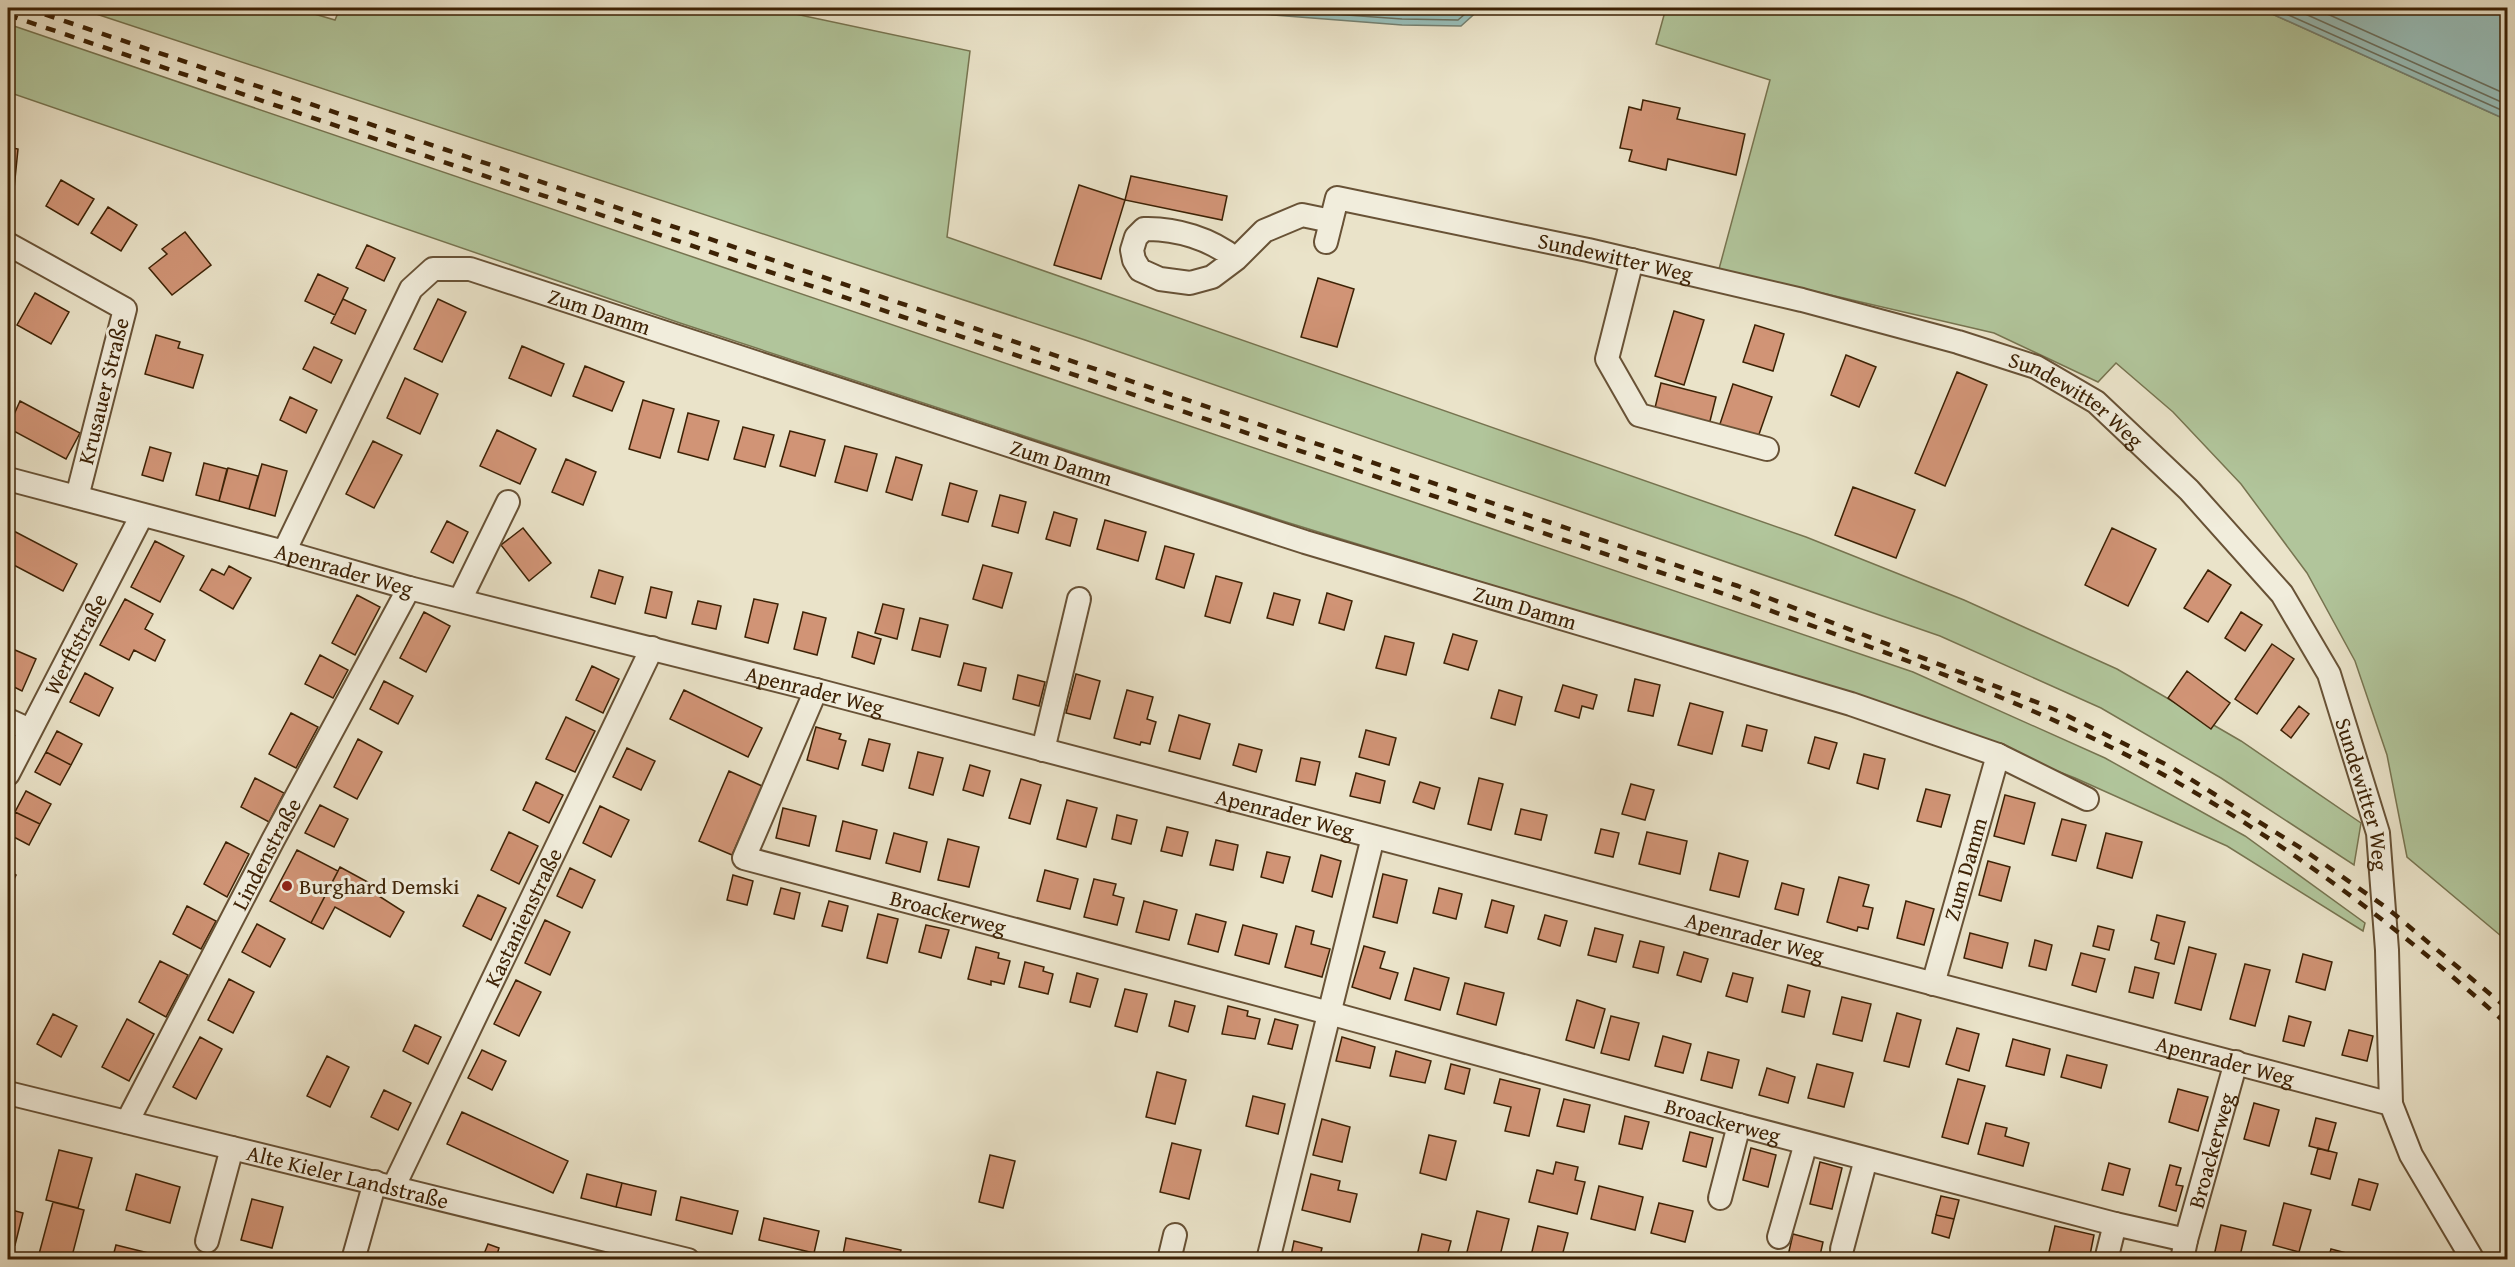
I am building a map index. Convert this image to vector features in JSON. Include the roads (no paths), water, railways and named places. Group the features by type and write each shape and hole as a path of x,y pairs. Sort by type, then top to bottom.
{"street":[{"name":"Sundewitter Weg","path":"1236,259 1264,231 1302,215 1329,232 1337,198 1802,300 1958,342 2036,367 2096,402 2189,490 2282,594 2329,674 2378,833 2387,950 2391,1104"},
{"name":"Krusauer Straße","path":"8,244 125,309 76,497"},
{"path":"1632,261 1607,358 1639,415 1767,449"},
{"name":"Zum Damm","path":"284,552 411,289 433,268 470,269 1305,542 1851,704 1998,755 2086,799"},
{"name":"Apenrader Weg","path":"8,479 284,552 409,588 816,690 2391,1104"},
{"path":"460,600 508,502"},
{"name":"Werftstraße","path":"8,774 142,514"},
{"name":"Lindenstraße","path":"127,1122 273,840 409,588"},
{"path":"1043,750 1079,599"},
{"name":"Kastanienstraße","path":"353,1260 385,1184 652,648"},
{"name":"Broackerweg","path":"816,690 744,858 2115,1224 2184,1250 2236,1062"},
{"path":"8,720 30,730"},
{"name":"Zum Damm","path":"1933,984 1998,755"},
{"path":"1268,1260 1372,837"},
{"name":"Alte Kieler Landstraße","path":"8,1093 688,1260"},
{"path":"2391,1104 2411,1155 2473,1260"},
{"path":"1720,1198 1739,1125"},
{"path":"1779,1237 1806,1143"},
{"path":"207,1241 232,1148"},
{"path":"1842,1249 1866,1159"},
{"path":"2106,1260 2115,1224"},
{"path":"1169,1260 1175,1235"}],"water":[{"path":"1224,8 1481,8 1461,26 1402,25 1248,13"},
{"path":"2259,8 2507,8 2507,120"}],"railway":[{"path":"26,8 1738,586 2054,709 2171,767 2304,850 2387,908 2508,1009"},
{"path":"8,15 1733,597 1952,678 2113,748 2164,775 2256,830 2386,922 2508,1025"}],"place":[{"name":"Burghard Demski","path":"287,886"}]}
